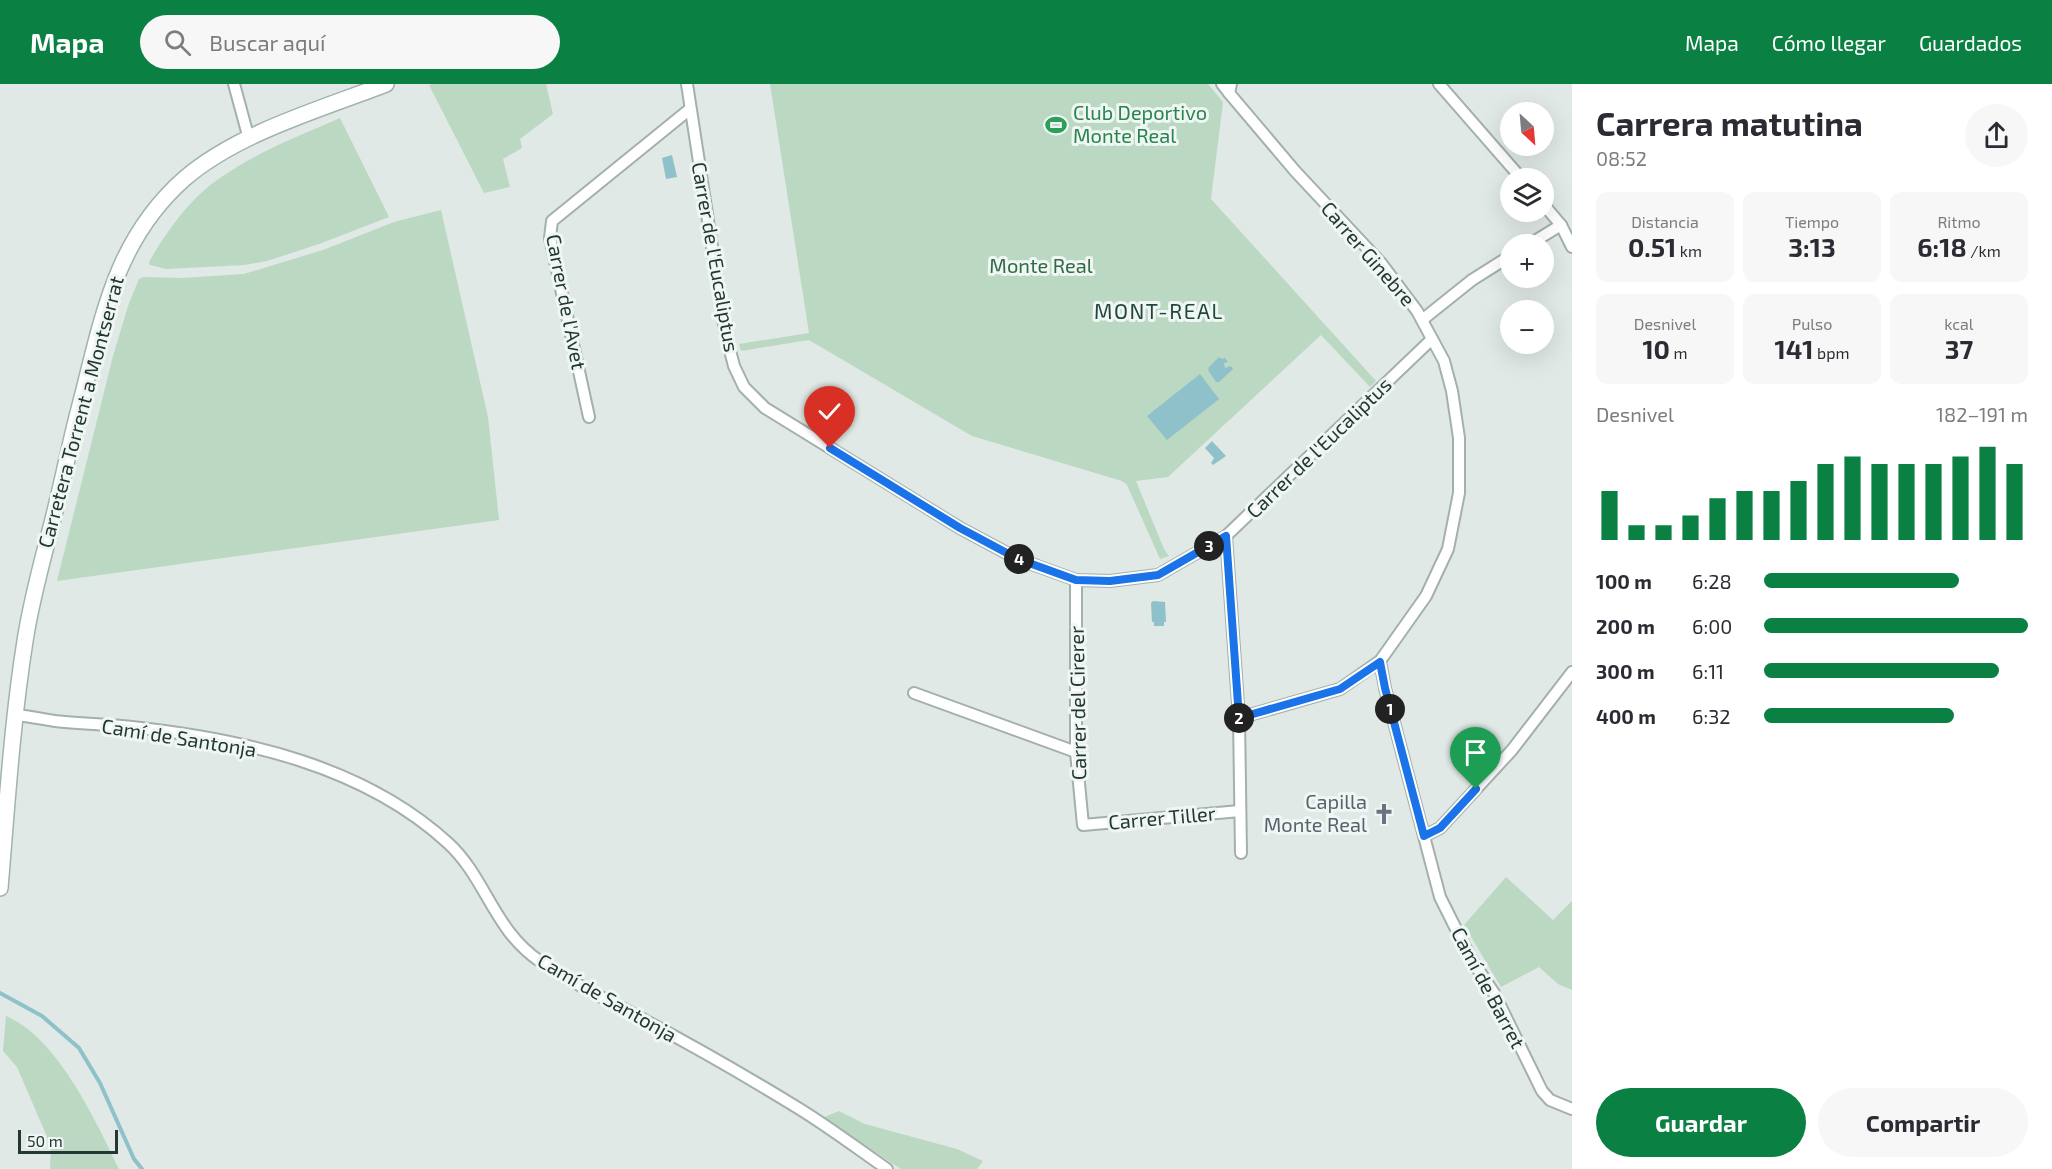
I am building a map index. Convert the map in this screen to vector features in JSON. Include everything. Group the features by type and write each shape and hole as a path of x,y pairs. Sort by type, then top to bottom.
{"main road":[{"name":"Carretera Torrent a Montserrat","path":"0,888 15,715 25,641 36,585 107,301 130,244 172,191 203,165 270,129 386,84"}],"street":[{"path":"234,84 249,140"},
{"name":"Carrer de l'Eucaliptus","path":"687,84 725,331 734,366 744,387 765,408 960,528 1018,559 1076,580 1110,581 1158,575 1226,536 1432,339"},
{"path":"1439,84 1512,168"},
{"name":"Carrer Ginebre","path":"1228,87 1295,171 1381,263 1422,320 1444,361 1452,391 1459,438 1459,494 1448,549 1426,596 1380,662 1340,689 1239,718"},
{"name":"Carrer de l'Avet","path":"589,417 550,238 552,221 690,109"},
{"path":"1554,217 1561,225 1572,247"},
{"path":"1546,234 1561,225"},
{"path":"1422,320 1472,280 1500,262"},
{"name":"Carrer Tiller","path":"1226,536 1239,718 1241,853"},
{"name":"Carrer del Cirerer","path":"1076,580 1076,752 1083,825"},
{"name":"Camí de Barret","path":"1380,662 1440,897 1471,959 1494,993 1542,1091 1550,1100 1572,1109"},
{"path":"1424,836 1440,828 1512,750 1572,672"},
{"path":"914,693 1076,752"},
{"name":"Camí de Santonja","path":"15,715 55,721 132,727 199,737 271,753 331,771 371,790 422,821 449,844 469,867 508,932 542,963 800,1109 887,1169"},
{"name":"Carrer Tiller","path":"1083,825 1240,811"}],"green space":[{"path":"546,84 553,114 520,139 522,148 503,159 510,187 484,193 429,85"},
{"name":"Monte Real","path":"770,84 1208,84 1223,102 1211,199 1376,381 1370,387 1321,335 1168,477 1136,481 1169,556 1160,559 1127,485 1122,481 972,436 809,340 741,351 739,344 809,333"},
{"path":"340,118 389,217 267,261 244,265 166,269 150,265 149,262 171,227 209,186 263,152"},
{"path":"441,210 488,417 499,520 57,581 113,356 139,279 244,274 323,250 394,222"},
{"path":"1506,877 1553,920 1572,901 1572,990 1558,984 1539,967 1501,987 1464,925"},
{"path":"6,1016 25,1027 58,1061 87,1105 119,1169 50,1169 51,1146 17,1067 3,1051"},
{"path":"839,1111 865,1124 957,1149 983,1161 977,1169 901,1169 822,1118"}],"water":[{"path":"672,155 677,177 666,179 662,158"},
{"path":"1219,357 1225,358 1228,362 1224,363 1225,368 1231,366 1233,369 1219,382 1216,382 1208,370"},
{"path":"1200,374 1219,399 1167,440 1147,416"},
{"path":"1212,441 1226,456 1213,465 1211,463 1214,458 1205,448"},
{"path":"1153,601 1165,602 1166,622 1164,626 1154,626 1152,622 1151,603"}],"waterway":[{"path":"0,993 42,1016 79,1048 100,1083 134,1159 142,1169"}],"place":[{"name":"Club Deportivo Monte Real","path":"1056,125"},
{"name":"Capilla Monte Real","path":"1384,814"}],"district":[{"name":"MONT-REAL","path":"1159,312"}],"route":[{"path":"830,448 960,528 1018,559 1076,580 1110,581 1158,575 1226,536 1239,718 1340,689 1380,662 1424,836 1440,828 1476,789"}]}
